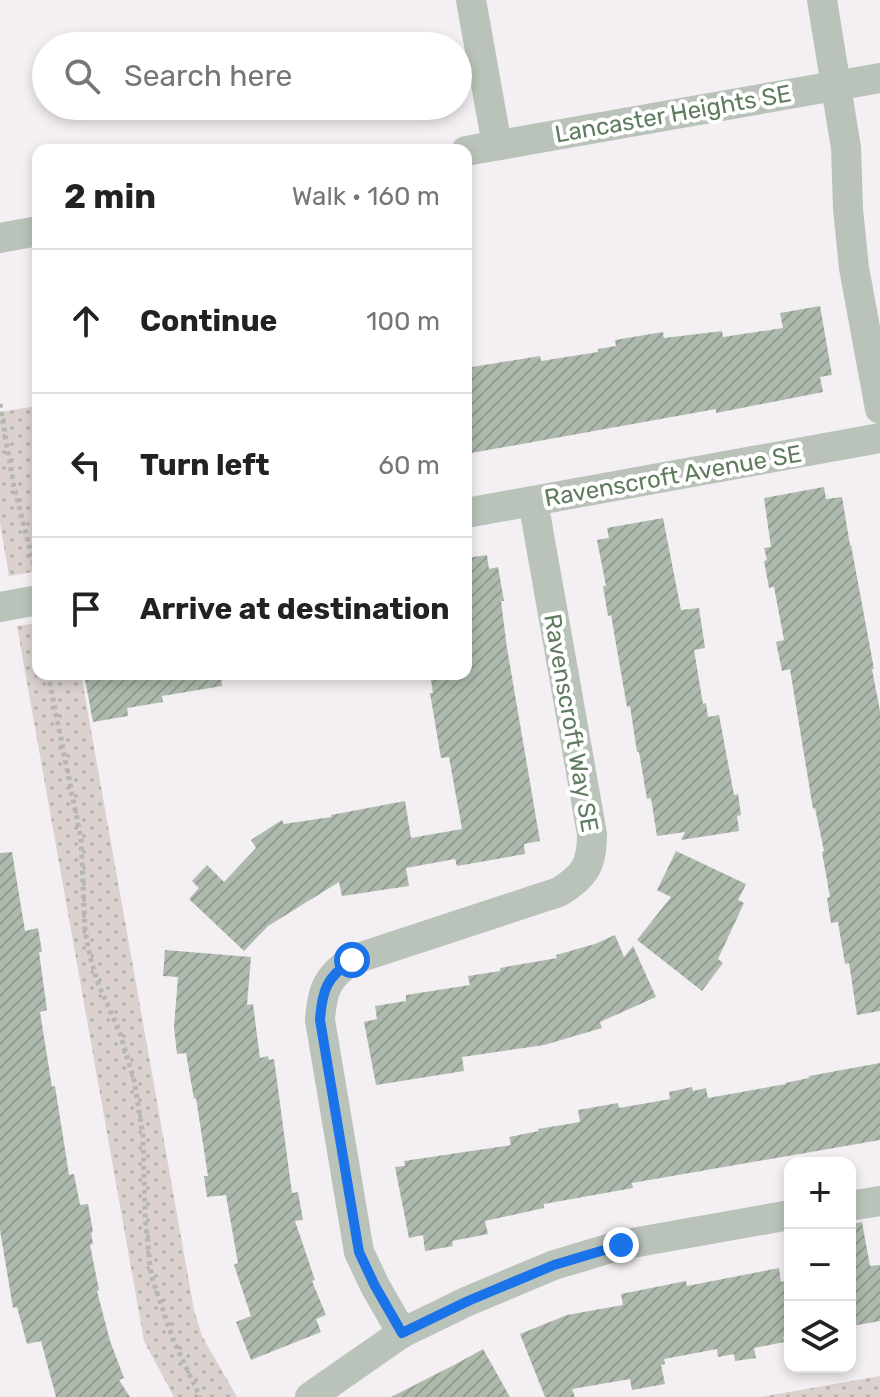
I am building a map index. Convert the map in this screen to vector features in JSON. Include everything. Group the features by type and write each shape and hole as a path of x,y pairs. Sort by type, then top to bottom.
{"street":[{"path":"471,0 497,145"},
{"path":"822,0 846,148 854,268 880,409"},
{"name":"Lancaster Heights SE","path":"472,150 880,78"},
{"path":"0,238 32,232"},
{"name":"Ravenscroft Avenue SE","path":"472,512 880,438"},
{"name":"Ravenscroft Way SE","path":"402,1333 359,1252 320,1020 322,999 327,984 337,970 352,960 559,892 578,880 587,868 592,851 592,834 533,501"},
{"path":"0,607 32,601"},
{"path":"856,1205 880,1201"},
{"path":"310,1397 402,1333 554,1265 621,1245 784,1216"}],"path":[{"path":"0,404 14,487 32,558"},
{"path":"49,680 81,839 85,929 90,957 119,1030 134,1080 143,1136 145,1216 151,1275 173,1339 200,1397"}],"shaded area":[{"path":"32,407 32,572 9,576 0,523 0,412"},
{"path":"32,624 32,680 82,680 194,1310 202,1336 237,1397 174,1397 144,1341 17,626"},
{"path":"880,1376 880,1397 760,1397"}],"building":[{"path":"820,306 832,375 820,377 823,392 472,453 472,367 540,356 541,361 598,352 598,349 616,346 615,340 663,332 664,338 722,331 723,337 783,328 780,313"},
{"path":"824,487 826,499 842,497 880,711 880,1011 857,1015 849,963 845,964 838,922 831,923 824,851 813,809 790,669 782,671 776,642 784,640 774,587 769,588 764,561 767,560 764,548 771,547 764,498"},
{"path":"663,518 681,610 699,608 705,648 694,650 703,704 706,703 708,717 719,715 734,795 738,794 741,815 737,816 739,831 681,840 685,832 657,836 651,798 647,799 637,752 630,706 627,707 611,615 608,616 597,540 609,538 607,528"},
{"path":"487,555 489,569 498,567 507,648 540,841 524,844 525,854 457,866 455,859 406,868 409,886 342,896 339,882 268,926 244,951 189,899 199,888 192,881 207,865 224,882 256,848 251,840 282,820 284,824 331,817 405,801 411,838 462,829 449,757 441,758 430,693 433,693 431,680 472,680 472,557"},
{"path":"85,680 222,680 222,686 162,696 163,702 127,708 128,716 93,722"},
{"path":"676,851 746,884 738,900 744,903 718,959 723,963 702,991 637,940 671,897 657,890"},
{"path":"12,852 25,931 38,928 47,1010 40,1012 69,1175 74,1174 80,1205 88,1204 97,1291 110,1341 124,1378 119,1380 130,1397 56,1397 41,1341 27,1344 17,1307 13,1308 0,1230 0,853"},
{"path":"615,935 624,957 633,946 656,997 600,1022 602,1028 544,1045 462,1057 464,1071 376,1085 364,1022 377,1019 375,1006 406,1001 406,995 470,985 468,976 557,958 556,955"},
{"path":"165,950 251,957 247,1005 253,1004 260,1058 268,1056 269,1060 274,1059 292,1193 298,1192 303,1220 295,1221 315,1280 312,1281 326,1315 316,1319 321,1332 251,1360 236,1322 251,1316 234,1265 238,1263 226,1195 207,1197 204,1176 208,1176 196,1098 186,1053 177,1054 174,1027 178,977 163,976"},
{"path":"880,1063 880,1140 632,1183 633,1188 544,1204 544,1208 485,1221 488,1234 452,1241 453,1246 425,1251 423,1235 409,1238 395,1167 405,1166 404,1161 511,1145 509,1137 580,1122 578,1110 618,1103 619,1108 670,1099 669,1092 692,1087 693,1091 706,1088 708,1098"},
{"path":"862,1222 870,1266 880,1265 880,1321 856,1325 856,1229 856,1223"},
{"path":"779,1268 781,1282 784,1281 784,1342 754,1348 756,1358 735,1361 734,1354 718,1357 717,1349 664,1359 665,1364 661,1365 665,1384 632,1390 630,1379 572,1389 575,1397 545,1397 520,1334 567,1315 623,1305 621,1294 686,1281 687,1286"},
{"path":"483,1349 510,1397 391,1397 456,1364"}],"route":[{"path":"352,960 337,970 327,984 320,1020 359,1252 402,1333 554,1265 621,1245"}]}
